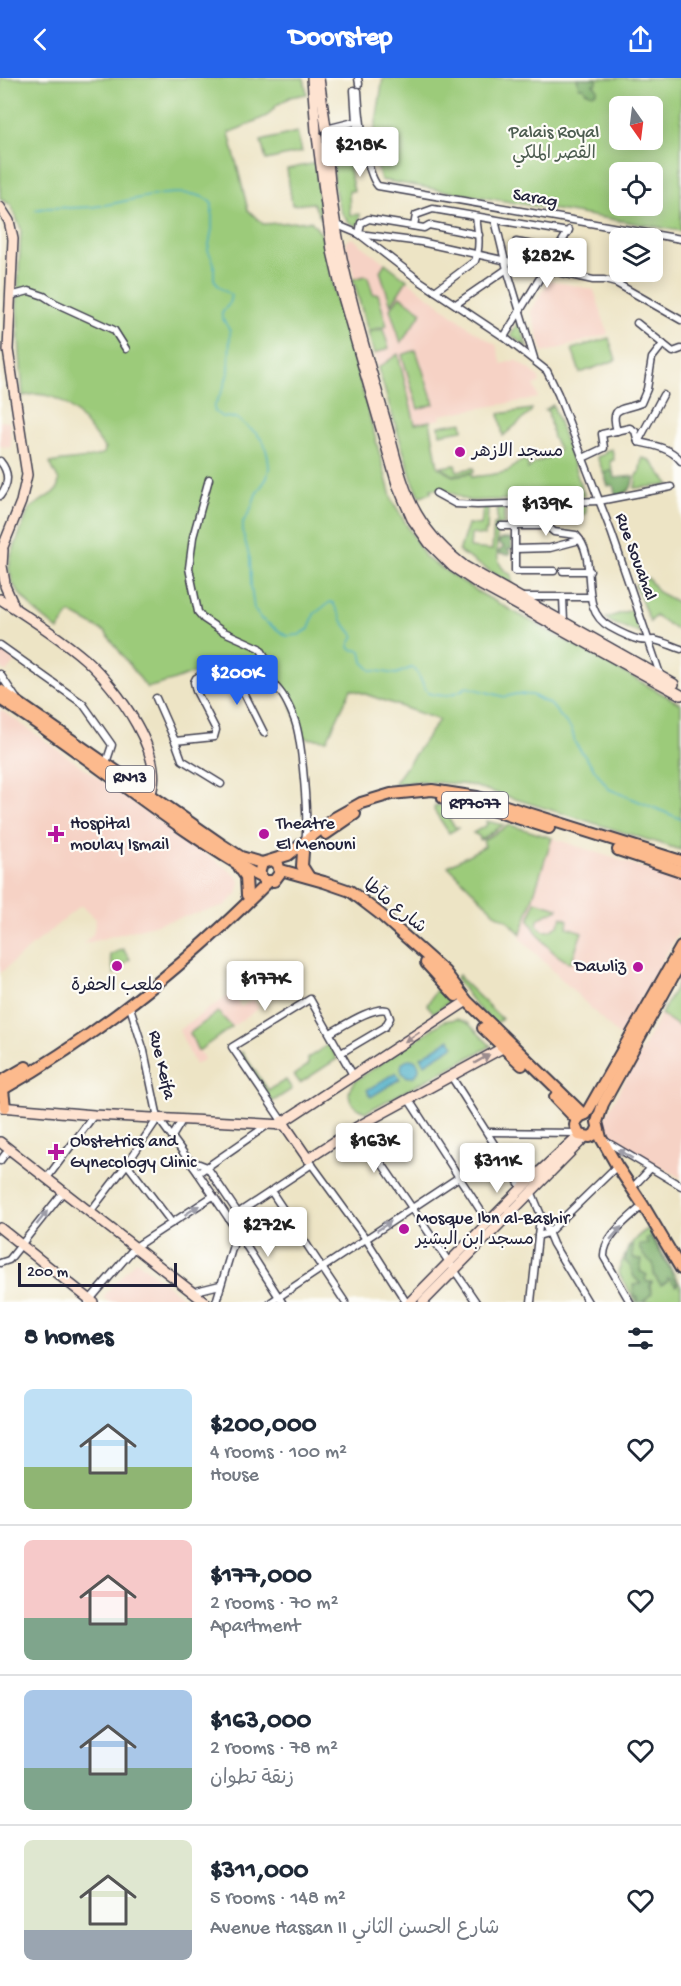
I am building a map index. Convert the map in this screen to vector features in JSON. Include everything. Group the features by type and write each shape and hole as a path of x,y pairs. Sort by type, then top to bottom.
{"main road":[{"path":"312,78 328,165 332,225 341,291 397,484 412,519 429,543 453,567 477,583 681,695"},
{"path":"319,78 323,133"},
{"path":"0,207 9,221 13,239 8,340 27,475 21,502 2,551 3,585 15,609"},
{"path":"332,225 358,326 404,483 412,505 426,528 453,558 480,576 681,688"},
{"path":"0,599 86,660 118,698 139,729 152,759 154,771 149,797"},
{"name":"RN13","path":"0,690 106,763 237,864 263,879"},
{"name":"RN13","path":"0,699 241,857 275,867 287,877 333,892 357,903 426,963 537,1079 582,1116 593,1116 617,1166 681,1269"},
{"name":"RP7077","path":"303,847 323,827 349,809 375,798 405,792 446,791 477,797 678,859"},
{"name":"RP7077","path":"275,867 359,812 380,803 432,797 469,803 681,871"},
{"path":"303,847 302,866 309,877"},
{"path":"237,864 246,877 247,895"},
{"path":"275,867 274,881 263,879 259,870 275,867"},
{"name":"شارع مآطا","path":"275,867 350,891 445,972 464,1003"},
{"path":"1,1088 141,990 215,926 263,879"},
{"path":"1,1088 60,1054 185,961 263,879"},
{"path":"582,1136 575,1125 598,1094 681,947"},
{"path":"423,1302 489,1222 527,1190 566,1147 582,1136 595,1134 599,1129 603,1104 681,962"},
{"path":"1,1088 2,1108 279,1124 464,1003"},
{"path":"279,1124 310,1161 357,1127 506,1046"},
{"name":"RN13","path":"506,1046 568,1099 582,1116"},
{"path":"568,1099 588,1101 598,1094"},
{"path":"408,1302 452,1266 582,1136"},
{"name":"RN13","path":"582,1136 597,1145 617,1166"},
{"path":"0,1142 205,1302"},
{"path":"0,1228 90,1301"}],"street":[{"path":"346,127 354,107 356,84"},
{"path":"356,84 361,138 364,147"},
{"path":"354,107 364,147"},
{"path":"323,133 360,125"},
{"path":"346,127 361,138"},
{"name":"Sarag","path":"364,147 373,179 383,189 681,239"},
{"path":"414,226 416,215 433,209 569,231 504,337"},
{"path":"435,291 475,261 478,254 479,235 476,217"},
{"path":"356,233 361,223 369,219 424,228 429,225 479,235"},
{"path":"495,220 534,359"},
{"path":"332,225 356,233 421,242 545,270 616,283 681,320"},
{"path":"421,242 424,228"},
{"name":"Rue Souahal","path":"356,233 435,291 504,337 547,371 583,458 650,640 661,677"},
{"path":"516,242 573,252 581,277"},
{"path":"456,304 507,269"},
{"path":"10,296 33,291 45,296 55,303 114,330 126,349"},
{"path":"637,323 673,352 681,349"},
{"path":"616,431 614,414 620,409 641,403 647,389 652,358 663,344"},
{"path":"638,442 663,395"},
{"path":"583,458 604,448 602,434 630,428 635,431 638,442"},
{"path":"638,442 676,453 681,460"},
{"path":"0,461 8,476 6,486 0,495"},
{"path":"209,479 193,537 189,568 198,612 222,631 260,648 267,660 274,686 296,723 306,822 303,847"},
{"path":"436,493 448,501 466,505 599,501 671,487"},
{"path":"501,526 547,526 554,532 573,533 580,540 590,571 590,597 597,616 609,627 640,640 650,640 681,649"},
{"path":"515,526 515,571 554,571"},
{"path":"515,549 550,548 580,540"},
{"path":"563,571 590,571"},
{"path":"519,597 590,597"},
{"path":"563,597 564,622"},
{"path":"0,645 88,709 112,745 106,763"},
{"path":"175,741 214,737 215,735 216,730 196,691 194,682 201,675 220,668 231,668 252,674 274,686"},
{"path":"231,668 264,733"},
{"path":"0,674 18,701"},
{"path":"239,684 252,674"},
{"path":"156,698 182,760 221,784"},
{"path":"306,822 313,827 323,827"},
{"path":"198,1173 279,1124 232,1047 310,999 354,1075"},
{"name":"Rue Keifa","path":"129,1004 135,1019 158,1118"},
{"path":"330,1033 380,1008 387,1010 390,1018 385,1028 341,1053"},
{"path":"451,1076 527,1190 548,1233 588,1302"},
{"path":"409,1100 489,1222"},
{"path":"47,1178 94,1115"},
{"path":"90,1212 127,1164 158,1118 189,1159 280,1299"},
{"path":"172,1137 183,1119"},
{"path":"357,1127 476,1302"},
{"path":"599,1129 650,1168 681,1186"},
{"path":"487,1132 582,1136"},
{"path":"0,1161 9,1149"},
{"path":"189,1159 207,1167 238,1213 237,1232 216,1302"},
{"path":"229,1219 310,1161 408,1302"},
{"path":"127,1164 172,1223"},
{"path":"538,1236 548,1233 617,1166"},
{"path":"632,1188 650,1168"},
{"path":"271,1302 280,1299 322,1268 459,1177"},
{"path":"0,1263 9,1260 64,1191"},
{"path":"271,1191 345,1302"},
{"path":"90,1301 135,1246 213,1196"},
{"path":"630,1302 604,1257 604,1249 613,1235 643,1205"},
{"path":"531,1302 540,1217"},
{"path":"192,1292 220,1285"}],"shaded area":[{"path":"352,238 470,328 496,345 502,364 516,360 532,371 540,383 534,385 538,398 440,415 441,419 415,424 398,355 378,368 345,242"},
{"path":"549,280 594,290 608,334 543,353 531,311"},
{"path":"0,421 10,422 11,448 0,446"},
{"path":"0,649 15,661 6,673 0,665"},
{"name":"Hospital moulay Ismail","path":"0,709 236,875 240,883 237,894 224,906 83,944 93,934 96,919 81,905 0,973"},
{"path":"552,838 681,880 681,928 620,1037 520,938"},
{"path":"232,994 241,1007 253,999 259,1008 232,1027 218,1012 190,1033 204,1059 195,1065 179,1030"},
{"path":"661,1014 681,1028 681,1178 615,1142 604,1132 604,1119"},
{"path":"136,1260 189,1302 109,1302 103,1297"}],"green space":[{"path":"0,78 304,78 307,94 290,97 277,105 267,116 229,133 248,210 263,224 311,221 322,235 337,303 392,500 426,558 480,593 681,704 681,850 470,785 422,781 394,784 439,720 351,689 327,740 301,738 288,696 281,686 269,678 225,661 147,688 105,632 70,613 58,630 35,611 19,593 13,584 9,569 11,556 29,509 57,490 59,481 50,463 94,457 104,453 105,449 81,418 61,401 37,394 23,396 17,309 21,229 11,205 0,199"},
{"name":"Palais Royal القصر الملكي","path":"383,78 681,78 681,231 381,180 372,148"},
{"path":"577,78 597,78 597,83 593,84 597,92 592,94 585,91 583,87 579,87"},
{"path":"297,132 302,152 266,160 261,141"},
{"path":"342,138 354,191 349,191 350,215 360,214 358,226 349,222 337,201 335,158"},
{"path":"316,163 321,219 313,203 292,205 287,169"},
{"path":"385,263 407,280 391,305 380,271"},
{"path":"368,277 373,294 378,294 387,326 368,331 353,279"},
{"path":"400,296 422,312 401,343 390,309"},
{"path":"519,320 527,347 511,335"},
{"path":"383,329 389,348 374,354 368,332"},
{"path":"609,338 616,360 580,373 572,349"},
{"path":"416,350 434,404 418,409 402,355"},
{"path":"398,354 415,424 430,421 438,467 453,476 471,473 472,477 504,472 524,460 528,463 528,469 535,463 557,454 559,448 553,438 548,411 545,410 553,405 584,495 581,497 469,501 446,491 431,489 431,493 420,496 412,479 378,368"},
{"path":"532,409 530,413 503,436 499,414"},
{"path":"462,422 463,430 440,434 439,426"},
{"path":"612,449 614,460 610,461 613,472 611,470 604,474 597,457"},
{"path":"642,458 650,460 670,485 635,488"},
{"path":"455,465 457,471 474,468 474,472 453,475 441,467"},
{"path":"611,470 615,478 633,476 631,488 627,492 616,496 613,485 608,486 604,474"},
{"path":"558,506 586,506 586,514 558,515"},
{"path":"483,507 488,507 487,531 485,531 485,536 471,534 470,548 492,550 497,508 504,508 504,524 498,524 497,553 501,566 512,575 512,585 459,552 468,524 481,525"},
{"path":"501,539 511,539 512,549 507,550 510,552 509,555 499,554 504,547 498,543"},
{"path":"648,578 658,592 681,604 681,632 655,616 650,622 635,585"},
{"path":"631,610 640,633 612,623 606,618"},
{"path":"435,805 455,808 442,816 446,814 458,828 449,833 434,810"},
{"path":"486,821 504,825 480,840 479,836 473,833 487,825"},
{"path":"510,825 552,838 521,934 507,920 497,915 448,866 485,846 483,840"},
{"path":"535,901 558,908 539,918 537,924 543,930 555,928 562,917 568,920 567,927 582,932 571,963 552,951 529,920"},
{"name":"ملعب الحفرة","path":"123,949 130,959 114,974 110,955"},
{"path":"459,975 502,1019 495,1024 475,1005 456,978"},
{"path":"681,978 681,1028 661,1014"},
{"path":"438,989 449,1002 434,1013 427,1005"},
{"path":"218,1012 232,1027 198,1051 190,1033"},
{"path":"457,1019 468,1023 491,1046 366,1112 353,1104 349,1095 355,1081 444,1021"},
{"path":"329,1044 337,1059 300,1083 294,1075 308,1065 308,1058"},
{"path":"242,1052 268,1090 286,1080 292,1089 272,1102 240,1054"},
{"path":"648,1229 681,1286 681,1302 636,1302 618,1272 632,1242"},
{"path":"650,1236 671,1270 672,1277 677,1280 677,1286 668,1278 667,1282 661,1285 654,1275 653,1263 642,1253 640,1244 648,1244 646,1239"},
{"path":"631,1245 633,1246 632,1256 637,1260 642,1260 640,1271 647,1275 645,1279 647,1282 652,1282 650,1286 652,1293 643,1302 637,1302 638,1298 634,1296 633,1285 641,1284 625,1261"}],"water":[{"path":"450,1039 454,1046 425,1064 421,1057"},
{"path":"410,1059 416,1062 419,1068 416,1074 410,1077 404,1074 401,1068 404,1062"},
{"path":"396,1072 400,1079 371,1097 367,1090"}],"waterway":[{"path":"35,210 91,207 175,193 203,197 212,204 212,229 208,250 214,263 214,279 219,287 231,295 229,304 222,313 230,331 229,370 214,407 215,412 222,417 236,418 257,434 264,443 268,457 267,478 256,494 243,522 243,533 250,559 254,609 261,619 287,636 299,635 309,629 314,614 330,602 333,603 354,636 349,646 350,649 361,651 363,662 371,670 396,674 411,668 415,669 428,693 433,695 448,695 467,687 505,697 516,694 532,695 551,705 572,730 575,743 609,789 681,819"}],"place":[{"name":"مسجد الازهر","path":"460,452"},
{"name":"Hospital moulay Ismail","path":"56,834"},
{"name":"Theatre El Menouni","path":"264,834"},
{"name":"ملعب الحفرة","path":"117,966"},
{"name":"Dawliz","path":"638,967"},
{"name":"Obstetrics and Gynecology Clinic","path":"56,1152"},
{"name":"Mosque Ibn al-Bashir مسجد ابن البشير","path":"404,1229"}]}
